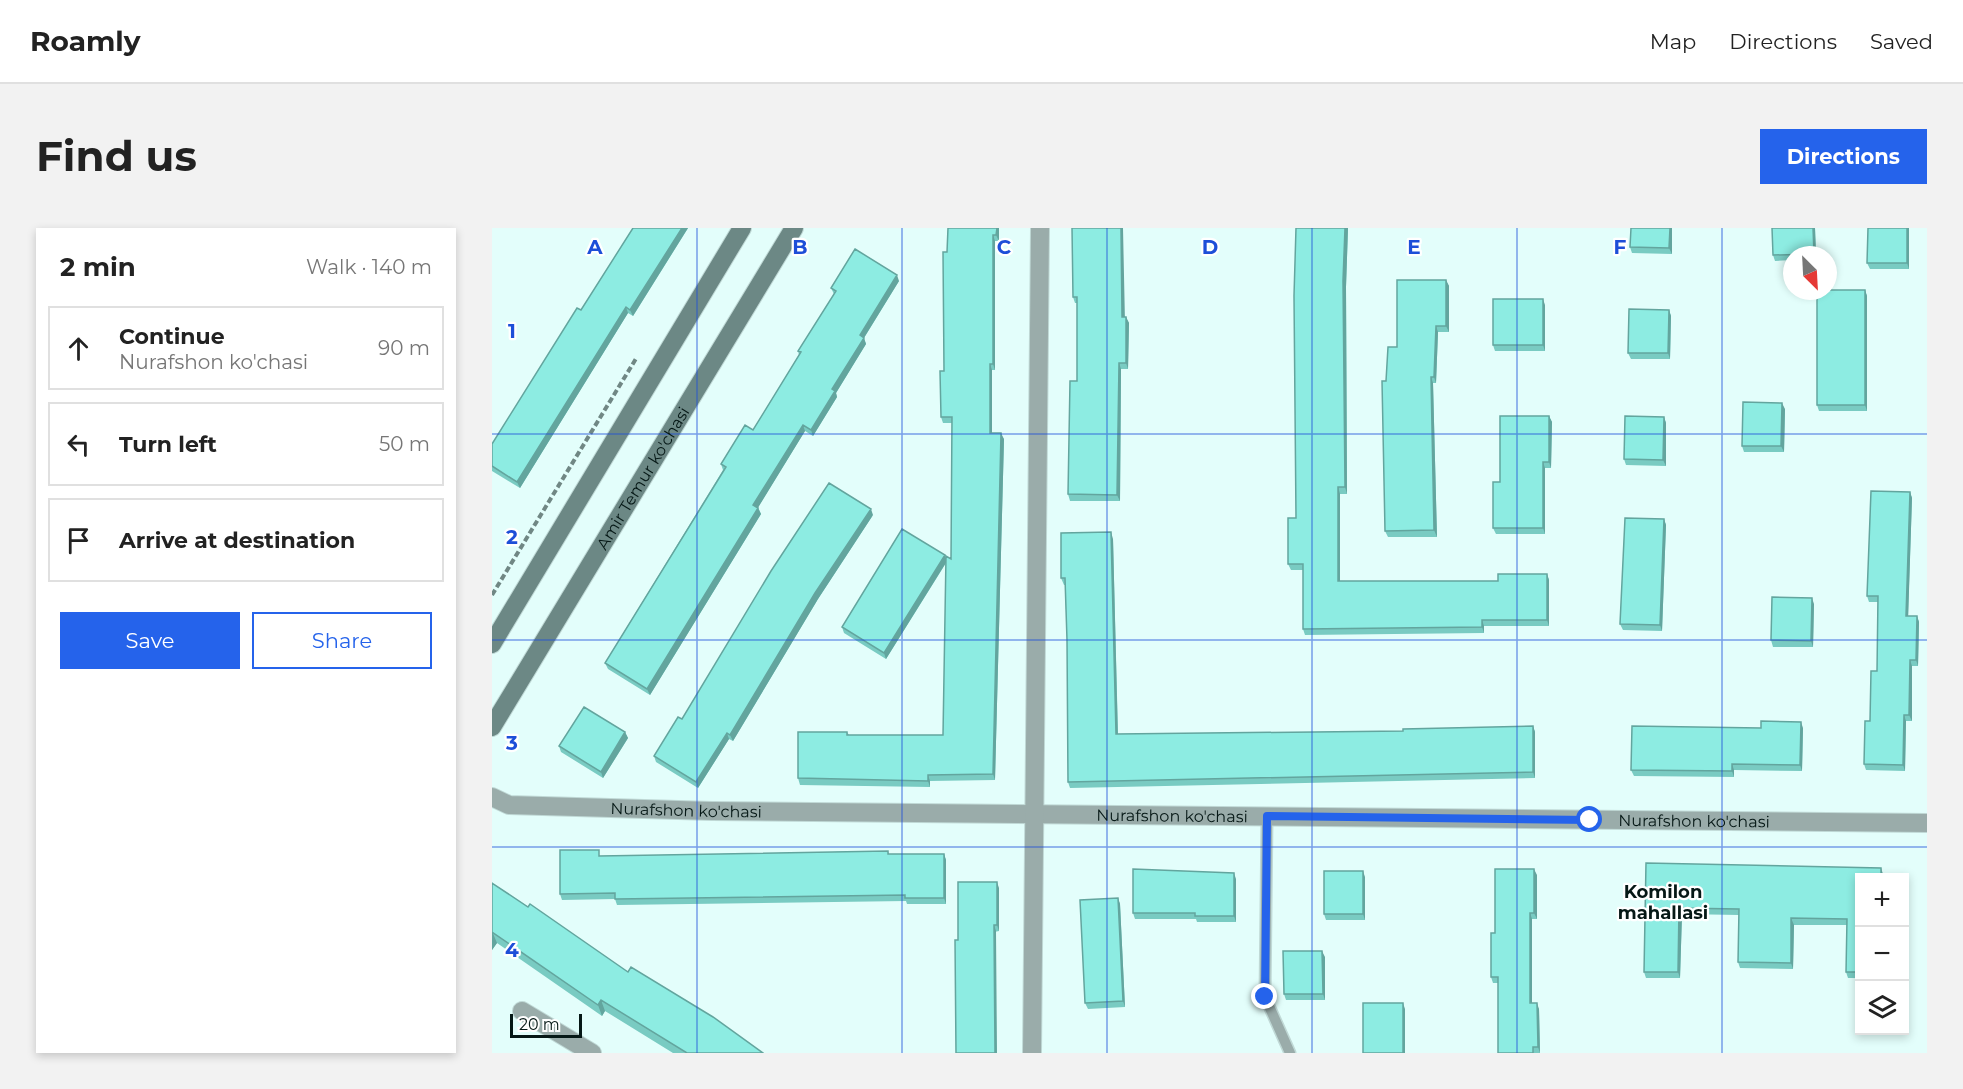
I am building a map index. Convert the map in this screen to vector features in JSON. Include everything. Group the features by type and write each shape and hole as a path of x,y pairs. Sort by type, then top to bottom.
{"main road":[{"path":"492,644 742,228"},
{"name":"Amir Temur ko'chasi","path":"492,727 794,228"}],"street":[{"path":"1032,1053 1040,228"},
{"name":"Nurafshon ko'chasi","path":"492,797 509,805 700,811 1033,812 1927,824"},
{"path":"522,1011 592,1053"}],"lane":[{"path":"1267,816 1265,997 1290,1053"}],"path":[{"path":"492,595 641,350"}],"building":[{"path":"633,228 682,228 630,310 626,307 517,482 492,466 492,444 577,308 581,310"},
{"path":"948,228 997,228 996,235 993,235 993,364 990,364 990,433 1001,433 993,774 928,775 928,781 798,778 798,732 847,732 847,735 943,735 946,556 951,559 952,417 941,417 940,371 944,371 943,252 947,252"},
{"path":"1072,228 1121,228 1122,317 1126,317 1126,363 1119,363 1117,495 1068,494 1070,381 1077,381 1077,297 1073,297"},
{"path":"1296,228 1345,228 1343,281 1345,487 1338,487 1338,581 1498,581 1498,574 1547,574 1547,620 1482,620 1482,627 1303,629 1303,564 1288,564 1288,518 1296,518 1294,296"},
{"path":"1631,228 1670,228 1669,248 1630,247"},
{"path":"1772,228 1813,228 1814,246 1783,246 1783,255 1773,255"},
{"path":"1868,228 1907,228 1907,263 1867,263"},
{"path":"855,249 897,275 860,335 864,338 832,389 835,391 811,430 803,425 753,505 758,508 647,689 605,663 726,467 721,464 745,425 753,430 801,352 798,351 836,291 831,288"},
{"path":"1397,280 1446,280 1446,326 1436,326 1434,377 1431,377 1434,530 1385,531 1382,381 1386,381 1388,347 1397,347"},
{"path":"1837,290 1865,290 1865,405 1817,405 1817,300 1837,300"},
{"path":"1493,299 1543,299 1543,345 1493,345"},
{"path":"1629,309 1669,310 1668,353 1628,353"},
{"path":"1743,402 1782,403 1781,446 1742,446"},
{"path":"1500,416 1549,416 1549,462 1543,462 1543,528 1493,528 1493,482 1500,482"},
{"path":"1625,416 1664,417 1663,460 1624,459"},
{"path":"829,483 871,509 815,593 730,735 727,733 696,782 654,756 678,717 682,719 771,571"},
{"path":"1871,491 1910,492 1906,616 1917,616 1916,660 1910,660 1909,715 1904,715 1903,765 1864,764 1865,721 1870,721 1871,671 1877,671 1878,596 1867,596"},
{"path":"1625,518 1664,519 1660,625 1620,624"},
{"path":"902,529 945,555 884,653 842,627"},
{"path":"1111,532 1116,734 1403,731 1403,729 1533,726 1533,772 1068,782 1067,640 1065,578 1061,578 1061,533"},
{"path":"1772,597 1812,598 1811,641 1771,640"},
{"path":"584,707 625,732 601,772 559,746"},
{"path":"1761,721 1801,722 1800,765 1732,764 1732,771 1631,770 1632,726 1761,728"},
{"path":"560,850 599,850 599,856 888,851 888,854 944,854 944,898 905,898 905,895 615,899 615,893 560,894"},
{"path":"1646,863 1881,868 1881,873 1855,873 1855,972 1846,972 1847,919 1791,918 1791,963 1738,962 1739,909 1679,908 1678,972 1644,972"},
{"path":"1133,869 1234,873 1234,916 1195,916 1195,913 1133,913"},
{"path":"1495,869 1534,869 1534,913 1530,913 1530,1003 1537,1003 1538,1047 1533,1047 1533,1053 1498,1053 1498,977 1491,977 1491,933 1495,933"},
{"path":"1324,871 1363,871 1363,914 1324,914"},
{"path":"958,882 997,882 997,925 994,925 995,1053 956,1053 955,940 958,940"},
{"path":"492,883 528,907 530,904 628,972 631,967 713,1017 763,1053 687,1053 601,1000 598,1005 492,932"},
{"path":"1118,898 1123,1001 1085,1003 1080,900"},
{"path":"1283,951 1322,951 1323,994 1284,994"},
{"path":"1363,1003 1403,1003 1403,1053 1363,1053"}],"district":[{"name":"Komilon mahallasi","path":"1663,902"}],"route":[{"path":"1265,997 1267,816 1590,820"}]}
